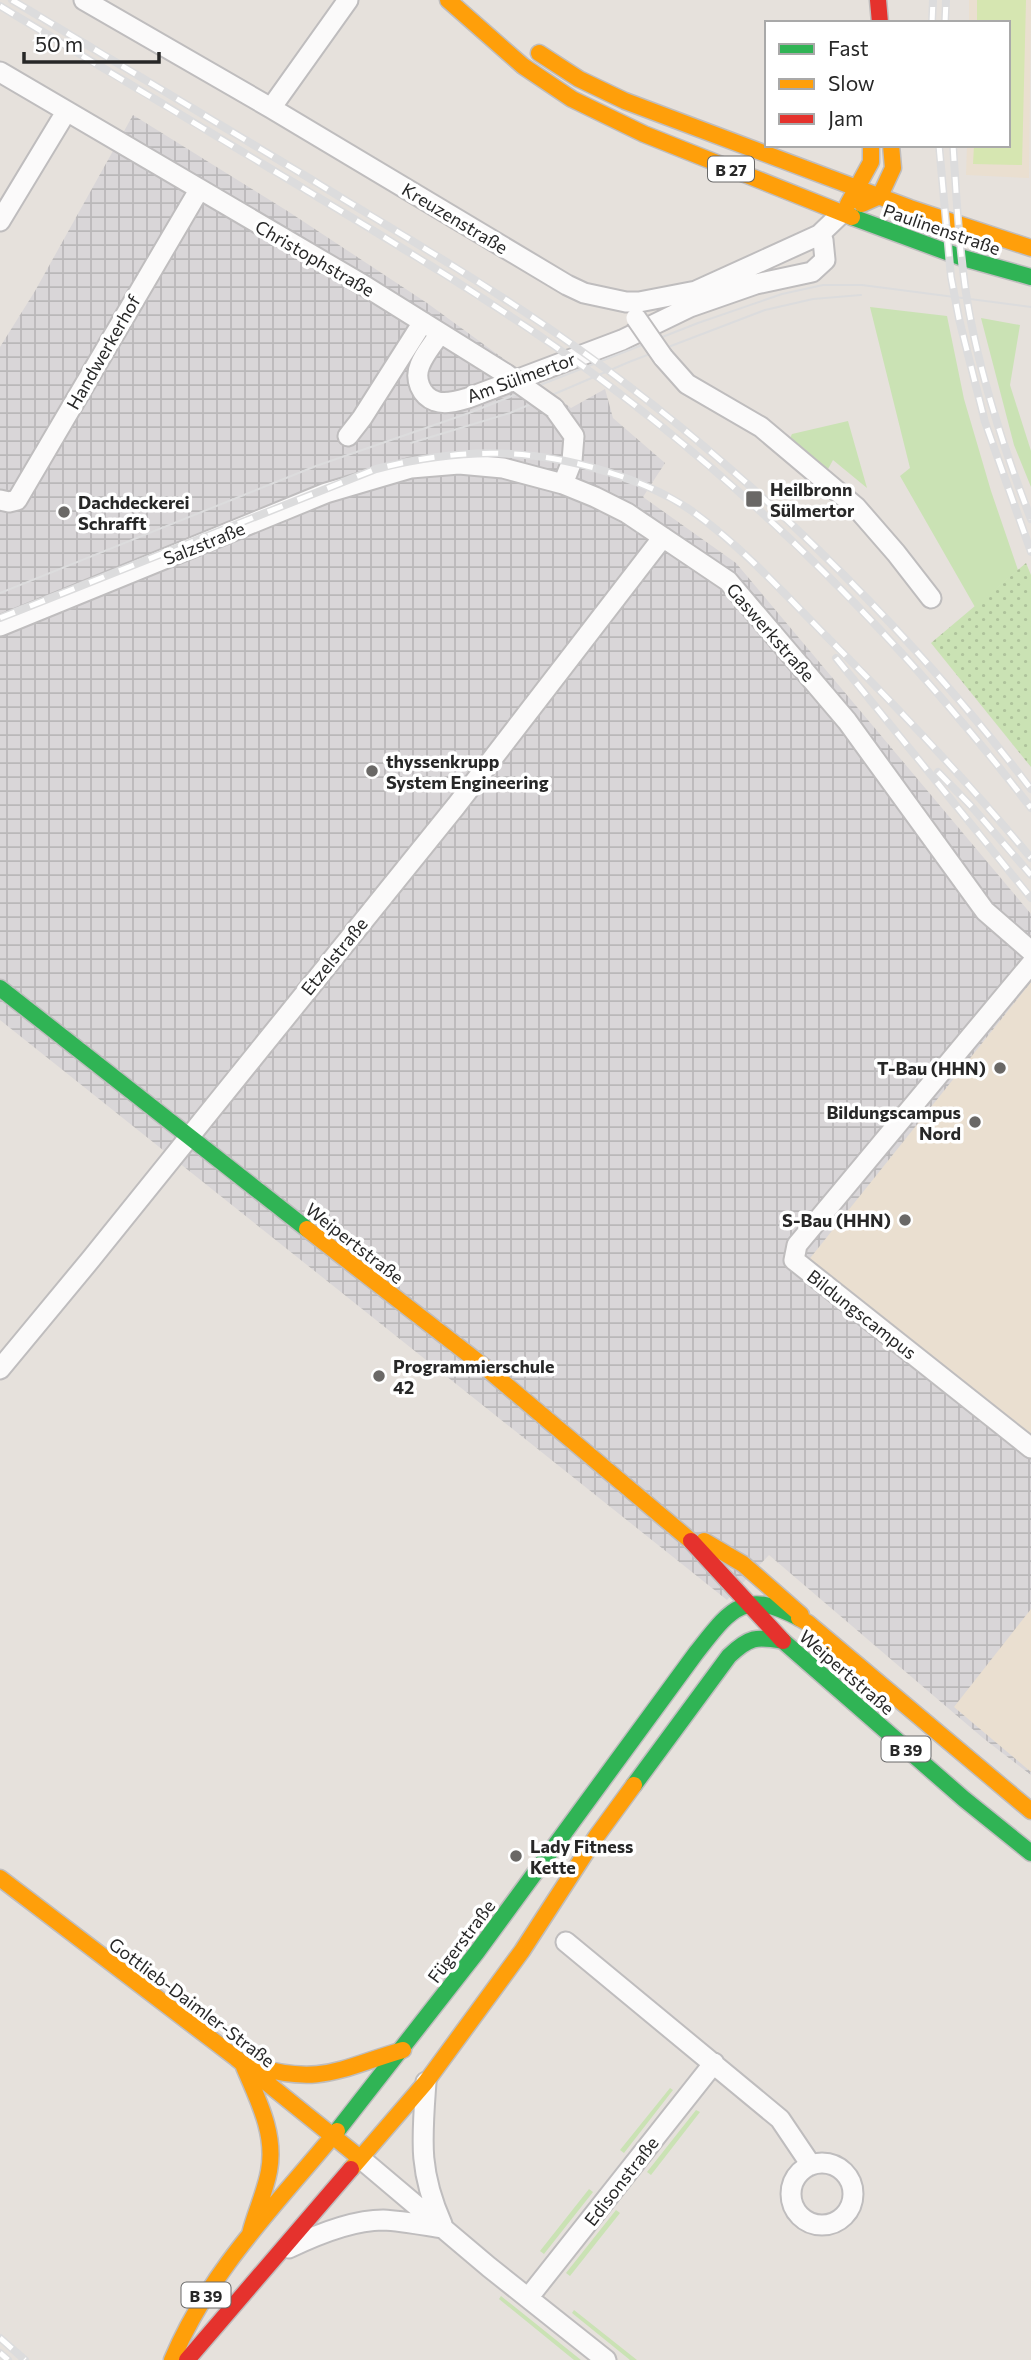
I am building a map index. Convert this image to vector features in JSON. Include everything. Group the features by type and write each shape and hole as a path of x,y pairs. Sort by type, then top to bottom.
{"main road":[{"name":"B 27","path":"448,0 530,71 570,98 620,123 842,213"},
{"path":"877,0 877,21"},
{"name":"B 27","path":"528,44 579,79 625,101 859,188"},
{"path":"842,213 859,188 871,162 872,147"},
{"path":"842,213 880,196 893,168 891,147"},
{"name":"Paulinenstraße","path":"859,188 1031,248"},
{"name":"Paulinenstraße","path":"842,213 992,268 1031,277"},
{"name":"Weipertstraße","path":"0,988 486,1368 683,1532 783,1641 964,1799 1031,1853"},
{"name":"Weipertstraße","path":"683,1532 728,1553 1031,1811"},
{"name":"B 39","path":"748,1602 782,1607 808,1623"},
{"name":"Fügerstraße","path":"172,2360 182,2333 207,2293 250,2235 333,2136 457,1979 696,1653 733,1609 748,1602"},
{"name":"B 39","path":"187,2360 426,2082 522,1951 596,1837 729,1656 743,1643 760,1637 783,1641"},
{"name":"Gottlieb-Daimler-Straße","path":"0,1878 242,2062 360,2158"},
{"path":"242,2062 278,2074 316,2077 337,2073 402,2050"},
{"path":"242,2062 268,2126 271,2149 269,2172 250,2235"}],"street":[{"name":"Kreuzenstraße","path":"84,0 567,285 631,310 639,302 696,291 819,235 842,213"},
{"path":"271,108 348,0"},
{"name":"Christophstraße","path":"0,72 440,332 554,408 574,436 572,461 563,484"},
{"path":"0,221 66,111"},
{"name":"Handwerkerhof","path":"0,500 9,502 17,499 199,190"},
{"name":"Am Sülmertor","path":"440,332 419,367 417,378 421,390 434,401 448,403 468,398 622,340 690,307 755,284 812,272 825,260 819,235"},
{"path":"631,310 663,358 687,384 761,427 856,507 897,553 931,598"},
{"path":"348,436 423,322"},
{"name":"Gaswerkstraße","path":"411,468 459,464 503,468 563,484 595,496 627,513 727,581 847,721 985,911 1031,951"},
{"name":"Salzstraße","path":"0,626 326,493 411,468"},
{"name":"Etzelstraße","path":"0,1369 456,806 663,537"},
{"name":"Bildungscampus","path":"1031,964 797,1245 794,1260 1031,1448"},
{"path":"566,1942 786,2125 810,2165"},
{"name":"Edisonstraße","path":"528,2298 714,2063"},
{"path":"426,2082 421,2144 432,2201 444,2228"},
{"path":"360,2158 606,2360"},
{"path":"279,2252 309,2238 380,2220 444,2228"}],"shaded area":[{"path":"969,0 1031,0 1029,178 966,175 967,147 1010,147 1010,21 969,21"},
{"path":"133,115 289,212 427,303 571,408 605,389 613,418 665,463 643,497 736,563 1031,914 1031,1775 983,1738 769,1555 727,1600 0,1020 0,347 35,291"},
{"name":"Bildungscampus Nord","path":"1031,982 1031,1438 807,1262"},
{"path":"1031,1609 1031,1772 954,1707"}],"green space":[{"path":"977,0 1026,0 1022,165 973,164 974,147 1010,147 1010,21 977,21"},
{"path":"870,307 947,316 964,399 1018,570 975,607 900,476 910,468"},
{"path":"981,318 1020,325 1010,385 1031,451 1031,487 1014,445"},
{"path":"848,421 867,488 833,460 827,471 789,440 792,434"},
{"path":"1026,563 1031,575 1031,767 931,643"},
{"path":"670,2088 673,2090 624,2153 620,2150"},
{"path":"696,2110 700,2112 651,2175 647,2172"},
{"path":"589,2189 593,2192 544,2254 540,2251"},
{"path":"616,2210 620,2213 570,2276 566,2273"},
{"path":"501,2296 581,2360 574,2360 499,2299"},
{"path":"574,2310 637,2360 630,2360 572,2313"}],"tram line":[{"path":"0,593 316,466 469,413 698,323 782,294 823,285 862,285 1031,307"},
{"path":"411,443 510,413 629,362 765,310 813,299 861,295"}],"railway":[{"path":"12,0 469,276 628,385 754,489 814,545 928,664 1031,789"},
{"path":"932,21 933,0"},
{"path":"945,21 946,0"},
{"path":"0,6 462,285 553,345 620,394 749,501 810,558 925,679 1031,808"},
{"path":"939,147 951,277 959,319 985,422 1031,552"},
{"path":"953,147 962,261 974,338 1000,432 1031,519"},
{"path":"0,618 376,469 439,457 499,453 529,455 589,466 649,487 687,508 715,528 784,593 910,722 1031,858"},
{"path":"836,658 1031,898"},
{"path":"938,772 1031,875"},
{"path":"0,2338 25,2360"},
{"path":"0,2353 8,2360"}],"traffic: fast":[{"path":"852,217 963,258 1031,277"},
{"path":"0,988 307,1229"},
{"path":"337,2131 477,1952 719,1625 739,1608 751,1605 780,1609 799,1618"},
{"path":"634,1785 729,1656 753,1639 783,1641 964,1799 1031,1853"}],"traffic: slow":[{"path":"448,0 523,66 572,99 644,134 852,217"},
{"path":"539,53 579,79 625,101 910,208 1031,248"},
{"path":"848,204 871,162 871,147"},
{"path":"862,204 880,196 893,168 891,147"},
{"path":"307,1229 486,1368 691,1541"},
{"path":"704,1541 743,1564 801,1615"},
{"path":"799,1618 1031,1811"},
{"path":"351,2169 426,2082 522,1951 596,1837 634,1785"},
{"path":"0,1878 236,2058 360,2158"},
{"path":"254,2066 277,2072 314,2074 346,2068 403,2050"},
{"path":"244,2067 268,2131 271,2157 250,2234"},
{"path":"172,2360 187,2328 225,2268 268,2212 337,2131"}],"traffic: jam":[{"path":"878,0 880,21"},
{"path":"691,1541 783,1641"},
{"path":"187,2360 351,2169"}],"place":[{"name":"Heilbronn Sülmertor","path":"754,499"},
{"name":"Dachdeckerei Schrafft","path":"64,512"},
{"name":"thyssenkrupp System Engineering","path":"372,771"},
{"name":"T-Bau (HHN)","path":"1000,1068"},
{"name":"Bildungscampus Nord","path":"975,1122"},
{"name":"S-Bau (HHN)","path":"905,1220"},
{"name":"Programmierschule 42","path":"379,1376"},
{"name":"Lady Fitness Kette","path":"516,1856"}]}
